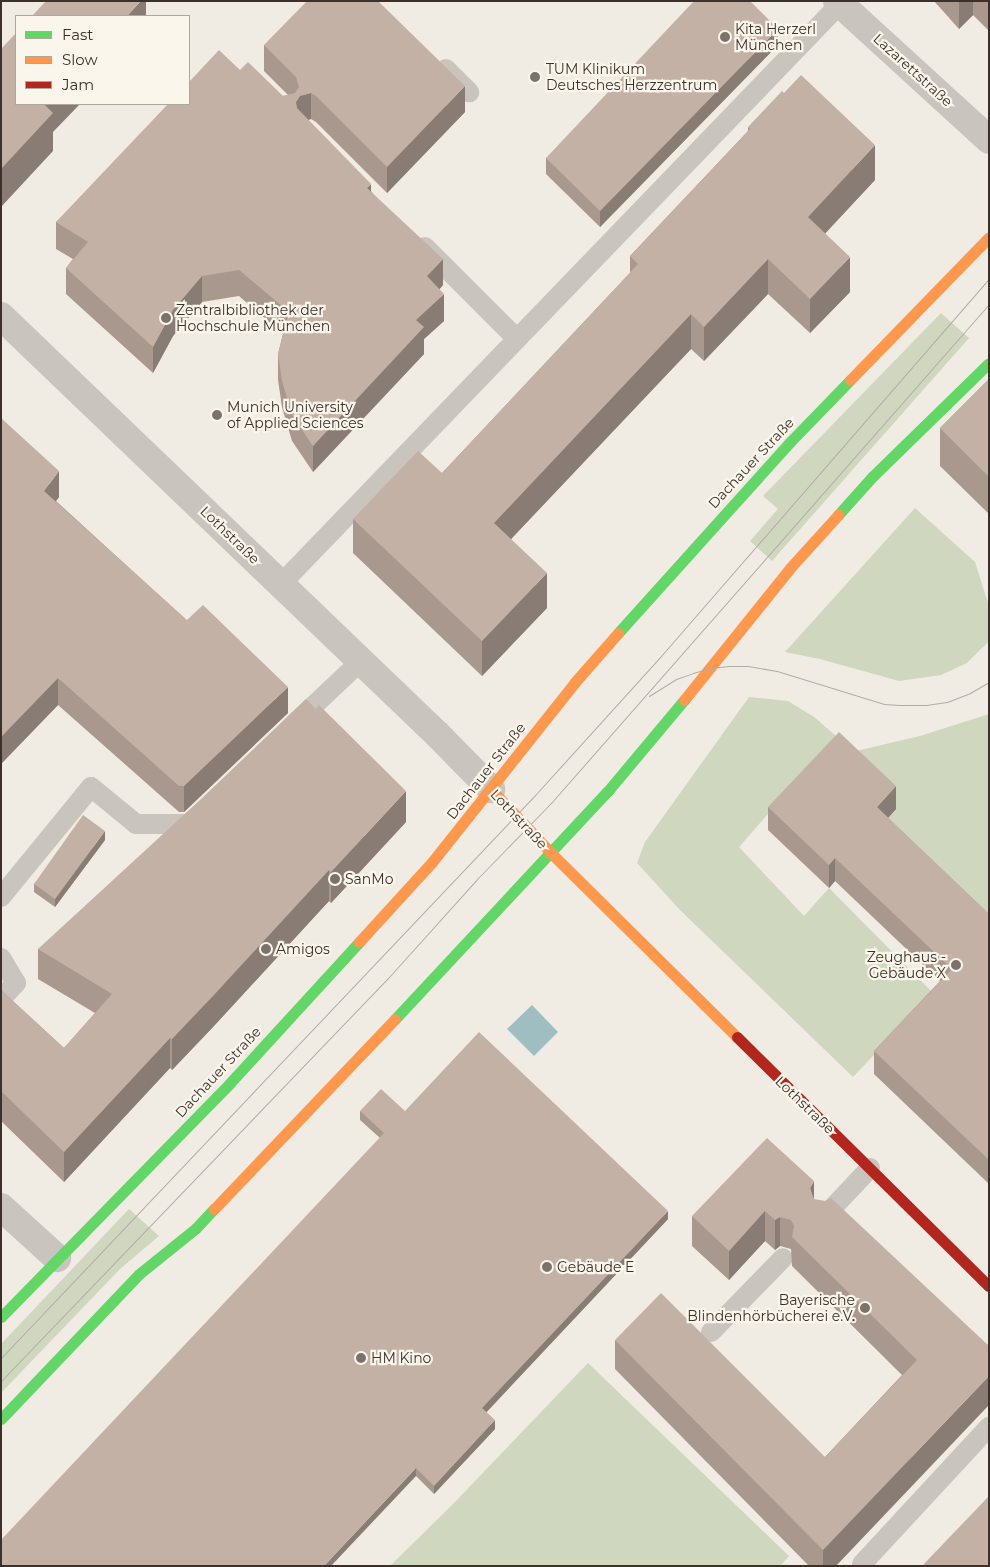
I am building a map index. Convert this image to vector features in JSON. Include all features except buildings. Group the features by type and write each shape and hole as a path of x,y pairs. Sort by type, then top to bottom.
{"main road":[{"name":"Dachauer Straße","path":"1,1317 229,1084 444,848 574,682 671,572 790,442 989,238"},
{"path":"1,1420 139,1274 196,1228 470,941 668,720 790,568 872,477 989,362"},
{"name":"Lothstraße","path":"491,789 550,853 989,1286"}],"street":[{"name":"Lazarettstraße","path":"838,2 989,140"},
{"name":"Lothstraße","path":"1,316 361,661 491,789"},
{"path":"1,1207 57,1258"}],"lane":[{"path":"281,584 838,2"},
{"path":"429,53 470,92"},
{"path":"411,234 517,339"},
{"path":"283,735 361,661"},
{"path":"1,897 90,787 136,824 189,824 211,804"},
{"path":"1,958 16,983 1,999"},
{"path":"822,1218 870,1168"},
{"path":"711,1332 783,1258"},
{"path":"862,1564 989,1427"}],"green space":[{"path":"941,313 969,338 772,561 750,541 778,509 763,496"},
{"path":"915,508 975,562 989,606 989,641 967,663 941,675 899,681 820,659 785,652"},
{"path":"749,697 788,701 814,717 836,736 739,847 804,916 829,888 933,993 853,1077 680,910 637,863 645,842"},
{"path":"989,714 989,937 877,830 839,755 920,736"},
{"path":"129,1209 159,1236 120,1269 1,1393 1,1344"},
{"path":"588,1363 789,1556 780,1566 390,1566 454,1503"}],"water":[{"path":"532,1005 558,1032 534,1056 507,1029"}],"tram line":[{"path":"1,1358 536,794 661,656 989,279"},
{"path":"1,1381 389,977 478,878 551,803 989,304"},
{"path":"649,696 676,679 710,668 729,666 748,666 777,671 884,704 899,705 926,705 947,702 970,693 989,682"}],"traffic: fast":[{"path":"838,515 872,477 989,363"},
{"path":"618,633 790,442 850,380"},
{"path":"395,1019 607,792 684,700"},
{"path":"1,1317 229,1084 359,942"},
{"path":"1,1419 139,1274 196,1228 214,1209"}],"traffic: slow":[{"path":"850,380 989,237"},
{"path":"684,700 790,568 838,515"},
{"path":"359,942 432,862 575,682 618,633"},
{"path":"491,789 551,853 737,1037"},
{"path":"214,1209 395,1019"}],"traffic: jam":[{"path":"737,1037 989,1286"}],"place":[{"name":"Kita Herzerl München","path":"725,37"},
{"name":"TUM Klinikum Deutsches Herzzentrum","path":"535,77"},
{"name":"Zentralbibliothek der Hochschule München","path":"166,318"},
{"name":"Munich University of Applied Sciences","path":"217,415"},
{"name":"SanMo","path":"335,879"},
{"name":"Amigos","path":"266,949"},
{"name":"Zeughaus - Gebäude X","path":"956,965"},
{"name":"Gebäude E","path":"547,1267"},
{"name":"Bayerische Blindenhörbücherei e.V.","path":"865,1308"},
{"name":"HM Kino","path":"361,1358"}]}
